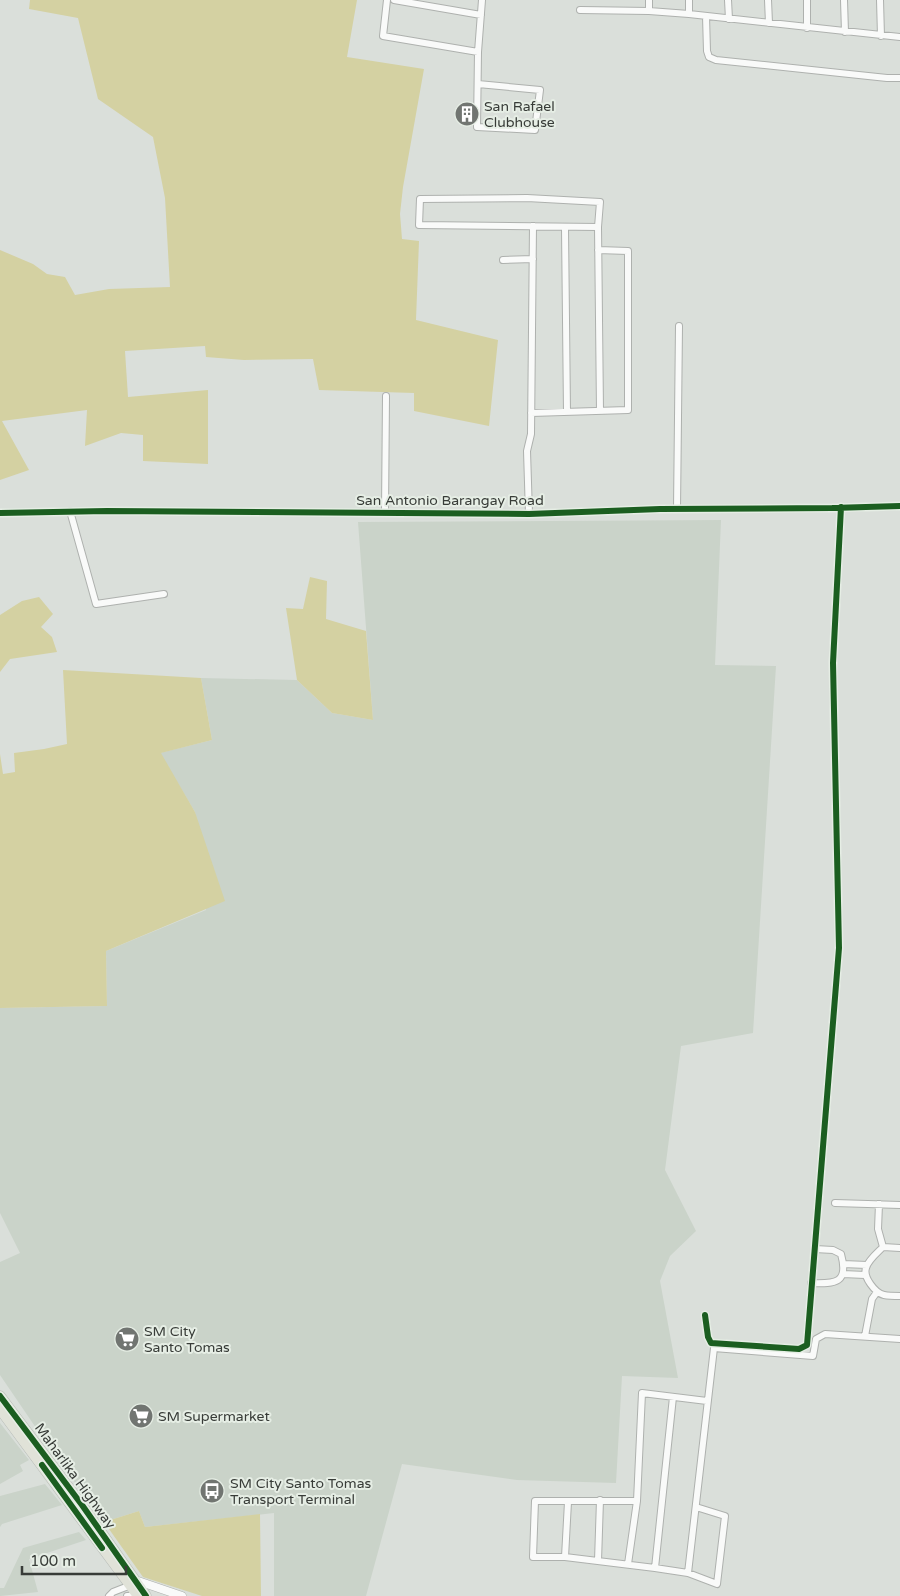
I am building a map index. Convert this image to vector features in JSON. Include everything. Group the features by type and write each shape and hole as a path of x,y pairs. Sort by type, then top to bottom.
{"highway":[{"name":"Maharlika Highway","path":"0,1396 130,1587 146,1596"},
{"name":"Maharlika Highway","path":"0,1408 138,1596"}],"street":[{"path":"387,0 383,36 478,52"},
{"path":"394,0 431,3 481,15"},
{"path":"478,84 540,90 535,130 477,127 478,52 482,0"},
{"path":"649,0 649,11"},
{"path":"689,0 689,14"},
{"path":"728,0 728,19"},
{"path":"768,0 769,23"},
{"path":"807,0 807,28"},
{"path":"844,0 845,32"},
{"path":"880,0 881,36"},
{"path":"580,10 649,11 689,14 900,37"},
{"path":"706,16 707,51 709,57 716,60 900,78"},
{"path":"598,228 419,225 420,199 527,198 600,202 598,228 600,412"},
{"path":"529,514 527,451 531,434 533,226"},
{"path":"565,228 567,412"},
{"path":"531,413 628,410 628,251 598,250"},
{"path":"503,260 533,259"},
{"path":"677,508 679,326"},
{"path":"386,396 386,512"},
{"name":"San Antonio Barangay Road","path":"0,513 70,511 529,514 677,508 900,506"},
{"path":"705,1315 708,1337 711,1343 800,1349 807,1345 839,948 833,663 841,507"},
{"path":"70,511 96,604 164,594"},
{"path":"835,1203 900,1205"},
{"path":"879,1204 878,1229 883,1247"},
{"path":"883,1247 900,1248"},
{"path":"883,1247 867,1265 865,1275 877,1292 883,1295 900,1296"},
{"path":"811,1283 830,1284 838,1281 843,1274 844,1264 840,1254 833,1250 815,1249"},
{"path":"844,1264 867,1265"},
{"path":"843,1274 865,1275"},
{"path":"865,1336 872,1299 877,1292"},
{"path":"688,1574 714,1348 813,1356 816,1339 825,1334 900,1339"},
{"path":"628,1564 637,1501 642,1393 707,1401"},
{"path":"655,1568 673,1397"},
{"path":"637,1501 600,1500 568,1502 534,1500 533,1557 566,1557 628,1564 688,1574 717,1584 725,1516 696,1508"},
{"path":"598,1561 600,1500"},
{"path":"566,1557 568,1502"},
{"path":"109,1596 113,1592 130,1587 182,1596"}],"shaded area":[{"path":"30,0 357,0 347,57 424,69 400,214 402,239 419,241 416,320 498,340 489,426 414,411 414,393 319,390 313,359 244,360 206,357 205,346 125,351 128,397 208,390 208,464 143,461 143,435 121,433 85,446 87,410 2,421 29,470 0,480 0,250 33,264 47,274 65,277 75,295 109,289 170,287 165,198 153,137 98,99 78,18 29,9"},
{"path":"721,520 715,665 776,666 753,1033 681,1046 665,1170 696,1231 670,1256 660,1281 678,1378 622,1376 616,1483 517,1480 402,1464 366,1596 274,1596 274,1513 145,1527 139,1511 104,1522 49,1447 0,1375 0,1262 20,1253 0,1213 0,1008 107,1006 106,951 206,910 195,812 160,753 212,740 201,678 297,680 332,713 373,720 358,522"},
{"path":"310,577 327,581 326,619 366,631 373,720 332,713 297,680 286,608 303,609"},
{"path":"39,597 53,614 41,627 52,637 57,652 10,659 0,672 0,615 22,601"},
{"path":"63,670 201,678 212,740 161,753 195,812 225,901 106,951 107,1006 0,1008 0,754 3,774 15,772 14,753 67,744"},
{"path":"0,1423 29,1460 20,1465 23,1471 0,1484"},
{"path":"45,1484 62,1505 2,1524 0,1527 0,1496"},
{"path":"139,1511 145,1527 260,1514 261,1596 202,1596 143,1577 104,1522"},
{"path":"79,1532 86,1540 29,1559 38,1592 0,1596 0,1588 4,1588 23,1548"}],"cycle path":[{"path":"0,513 107,511 529,514 660,509 900,506"},
{"path":"705,1315 708,1337 711,1343 799,1349 807,1345 839,948 833,663 841,507"},
{"path":"0,1396 82,1505 146,1596"},
{"path":"42,1465 102,1548"}],"place":[{"name":"San Rafael Clubhouse","path":"467,114"},
{"name":"SM City Santo Tomas","path":"127,1339"},
{"name":"SM Supermarket","path":"141,1416"},
{"name":"SM City Santo Tomas Transport Terminal","path":"212,1491"}]}
